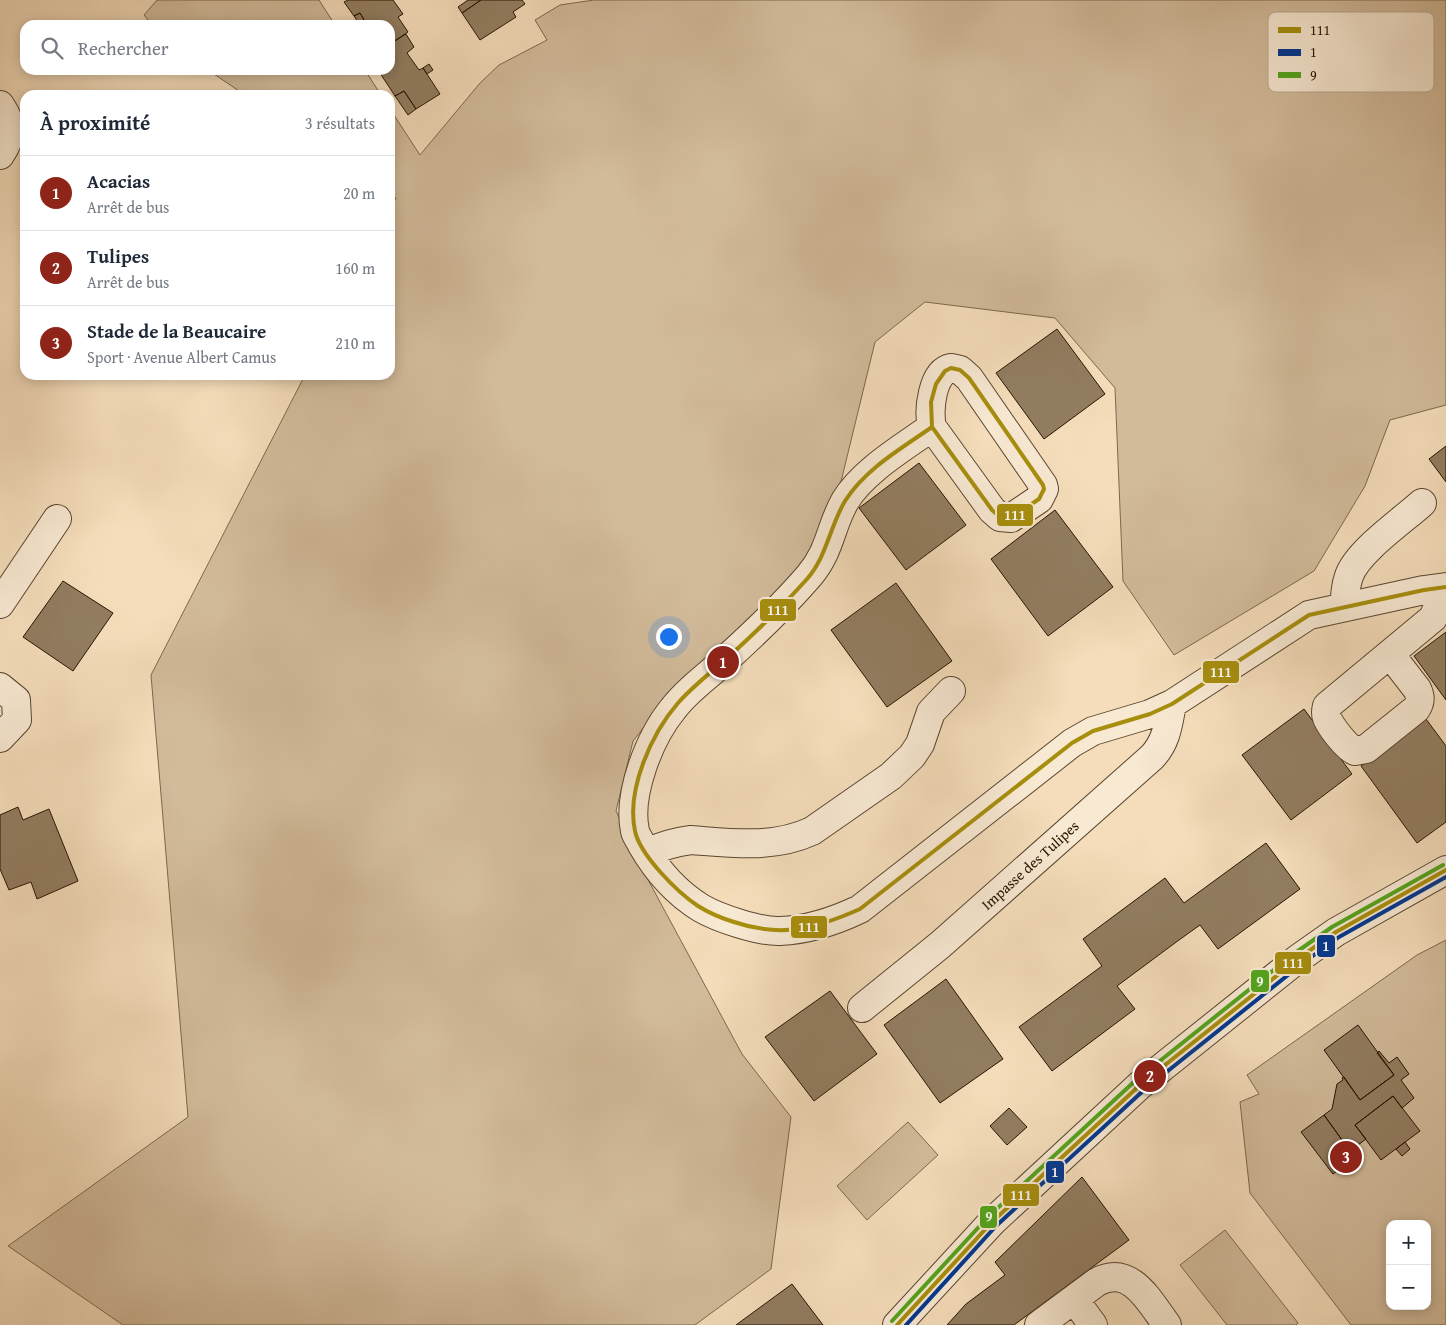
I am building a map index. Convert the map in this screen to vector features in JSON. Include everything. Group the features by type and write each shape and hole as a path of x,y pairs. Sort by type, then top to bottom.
{"street":[{"path":"0,105 9,118 9,142 0,155"},
{"path":"950,368 960,370 969,378 1041,480 1044,489 1041,496 1011,518 1000,518 992,510 932,427 930,419 931,402 941,373 950,368"},
{"path":"932,427 858,483 844,503 827,549 817,566 768,621 685,695 672,709 649,748 633,806 635,832 665,880 687,900 712,915 742,924 778,931 803,929 831,922 860,909 1072,743 1093,731 1150,714 1172,704 1309,615 1424,590 1443,588 1441,600 1433,618 1390,654"},
{"path":"1345,607 1346,584 1357,561 1422,503"},
{"path":"0,604 57,519"},
{"path":"0,687 16,700 16,720 0,738"},
{"path":"647,854 658,848 682,841 765,844 800,837 812,832 891,776 902,766 920,744 931,712 952,691"},
{"name":"Impasse des Tulipes","path":"862,1008 940,945 1152,757 1159,750 1166,735 1172,704"},
{"path":"897,1325 992,1222 1157,1071 1299,958 1336,932 1446,870"},
{"path":"1039,1325 1106,1277 1121,1278 1134,1284 1141,1290 1167,1325"},
{"path":"1074,1299 1093,1325"}],"shaded area":[{"path":"157,0 319,0 332,20 148,20 144,15"},
{"path":"594,0 1446,0 1446,405 1390,420 1365,486 1314,571 1174,655 1123,581 1115,388 1055,318 925,302 875,342 828,535 805,584 676,687 633,741 616,811 646,876 742,1054 791,1117 771,1269 695,1325 123,1325 8,1246 188,1117 151,675 302,380 395,380 395,117 420,155 480,83 499,65 547,40 535,20 560,5"},
{"path":"215,75 368,75 378,90 238,90"},
{"path":"1446,940 1446,1325 1351,1325 1250,1193 1240,1102 1259,1094 1247,1075 1417,955"},
{"path":"908,1122 938,1155 867,1220 837,1186"},
{"path":"1225,1230 1298,1323 1296,1325 1227,1325 1180,1265"}],"building":[{"path":"348,0 393,0 403,14 398,17 408,32 395,41 395,20 364,20 360,13 354,16 344,2"},
{"path":"468,0 481,0 462,13 458,7"},
{"path":"481,0 522,0 525,4 513,12 516,17 480,40 462,13"},
{"path":"360,13 364,20 357,20 354,16"},
{"path":"406,34 414,47 407,53 419,70 423,68 440,94 416,109 404,91 395,96 395,90 391,90 381,75 395,75 395,41"},
{"path":"429,64 433,70 427,74 423,68"},
{"path":"404,91 416,109 408,115 395,96"},
{"path":"1057,329 1105,394 1044,439 996,373"},
{"path":"1446,446 1446,482 1429,459"},
{"path":"919,463 966,525 906,570 859,508"},
{"path":"1055,510 1113,587 1048,636 991,559"},
{"path":"63,581 113,613 73,671 23,637"},
{"path":"896,583 952,661 887,707 831,630"},
{"path":"1446,632 1446,700 1414,656"},
{"path":"1304,709 1352,774 1291,820 1242,755"},
{"path":"1426,719 1446,746 1446,822 1417,843 1361,766"},
{"path":"18,807 23,820 49,809 78,881 37,899 31,882 9,890 0,869 0,815"},
{"path":"1266,843 1300,889 1218,949 1200,925 1179,940 1117,986 1135,1009 1052,1071 1019,1027 1102,966 1083,939 1165,878 1184,903"},
{"path":"946,979 1003,1059 940,1103 884,1025"},
{"path":"830,991 877,1054 814,1101 765,1037"},
{"path":"1358,1025 1394,1075 1360,1100 1324,1050"},
{"path":"1379,1051 1389,1063 1397,1057 1409,1074 1401,1080 1414,1098 1402,1108 1393,1096 1355,1125 1366,1139 1350,1151 1324,1115 1332,1109 1337,1084 1343,1080 1342,1078 1344,1077 1360,1100 1394,1075 1377,1053"},
{"path":"1393,1096 1420,1131 1381,1160 1355,1125"},
{"path":"1009,1108 1027,1127 1007,1145 990,1126"},
{"path":"1324,1115 1355,1158 1333,1174 1301,1132"},
{"path":"1405,1142 1410,1149 1402,1156 1396,1149"},
{"path":"1082,1177 1129,1240 1014,1325 947,1325 966,1304 1005,1275 995,1262"},
{"path":"792,1284 823,1325 736,1325"}],"transit line":[{"name":"111","path":"951,368 960,370 969,378 1043,485 1044,489 1039,499 1011,518 1000,517 992,510 932,427 931,402 936,384 945,371 951,368"},
{"name":"111","path":"932,427 873,469 853,489 840,511 814,570 757,631 683,697 668,715 643,762 634,798 633,815 638,841 660,872 689,900 706,911 751,927 783,930 798,929 828,922 860,909 1072,743 1093,731 1150,714 1172,704 1309,615 1446,587"},
{"name":"9","path":"892,1321 988,1217 1136,1080 1295,953 1332,927 1443,865"},
{"name":"111","path":"897,1325 992,1222 1140,1085 1299,958 1336,932 1446,870"},
{"name":"1","path":"906,1325 996,1226 1144,1090 1303,963 1339,937 1446,877"}],"place":[{"name":"Acacias","path":"723,662"},
{"name":"Tulipes","path":"1150,1076"},
{"name":"Stade de la Beaucaire","path":"1346,1157"}]}
